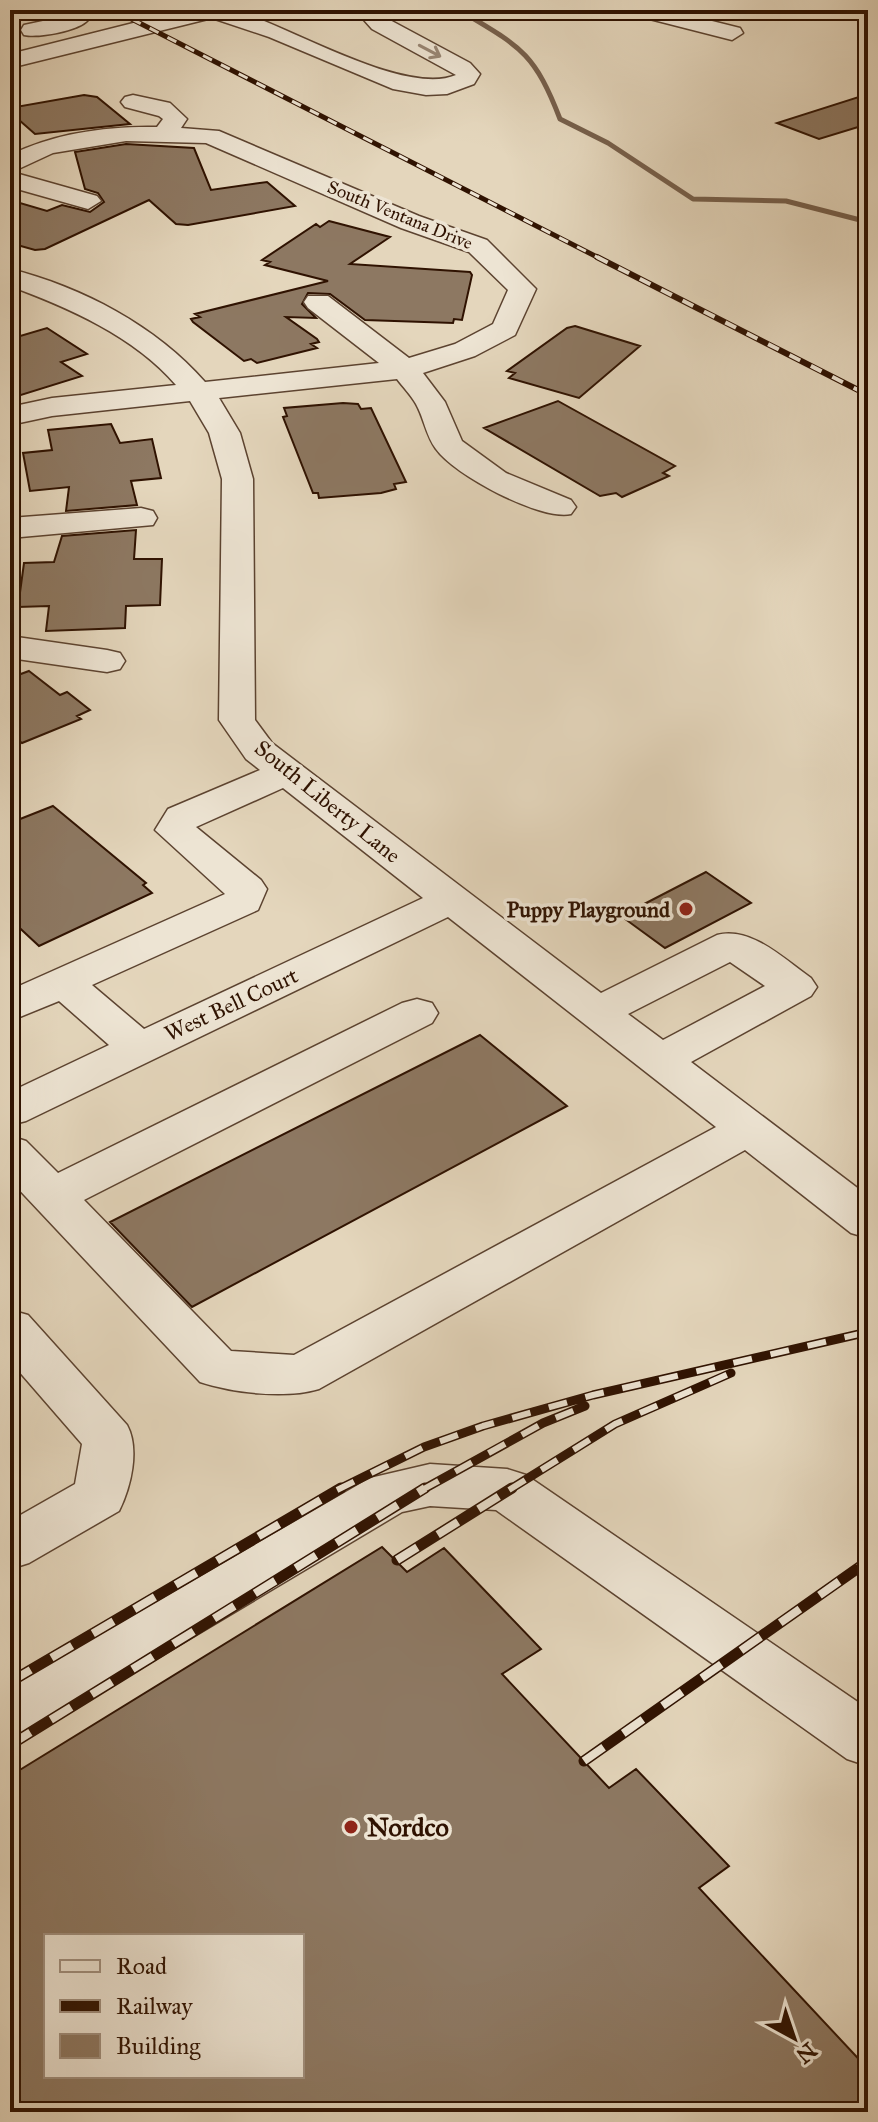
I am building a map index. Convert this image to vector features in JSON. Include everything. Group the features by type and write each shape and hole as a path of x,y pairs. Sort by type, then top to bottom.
{"street":[{"path":"10,35 77,20 60,10"},
{"path":"10,62 177,25 220,11 285,35 390,82 425,87 450,85 466,79 468,74 462,68 380,24 366,10"},
{"path":"642,10 732,33"},
{"path":"133,102 146,102 171,112 175,119 164,135"},
{"name":"South Ventana Drive","path":"10,165 46,147 126,134 210,136 410,222 478,246 522,289 505,329 465,350 405,369 52,407 10,416"},
{"path":"10,179 88,201"},
{"name":"South Liberty Lane","path":"10,277 51,290 147,343 196,392 223,429 237,473 237,720 259,751 868,1221"},
{"path":"318,302 405,369 430,402 449,446 495,480 560,507"},
{"path":"10,528 141,518"},
{"path":"10,647 107,661"},
{"path":"10,1007 244,901 247,889 175,830 182,817 287,772"},
{"name":"West Bell Court","path":"10,1110 453,899"},
{"path":"598,1012 732,944 796,987 661,1060"},
{"path":"63,982 139,1048"},
{"path":"52,1196 417,1013"},
{"path":"10,1152 218,1369 301,1375 749,1128"},
{"path":"10,1328 109,1439 100,1496 10,1547"},
{"path":"10,1716 389,1493 430,1485 507,1490 868,1741"}],"building":[{"path":"868,94 868,124 819,139 777,123"},
{"path":"84,95 97,97 130,124 35,134 10,112 10,108"},
{"path":"126,144 194,148 211,190 267,182 295,206 188,225 176,224 149,200 45,249 35,250 10,243 10,200 47,211 62,205 90,212 104,202 98,193 85,189 75,152"},
{"path":"329,221 390,237 350,264 470,272 472,275 462,320 454,319 453,323 365,320 330,294 308,293 302,304 316,318 286,317 317,339 319,342 311,344 317,348 257,363 251,359 244,361 193,322 191,319 200,317 195,314 328,281 265,265 270,262 262,260 316,224 320,227"},
{"path":"575,326 640,346 579,398 509,378 515,373 507,371 567,328"},
{"path":"47,328 87,354 61,362 82,376 21,395 10,387 10,339"},
{"path":"558,401 675,466 663,473 669,476 622,497 616,493 600,496 484,428"},
{"path":"358,404 361,409 371,408 406,482 394,484 396,489 381,493 319,498 318,493 313,493 283,417 287,416 284,408"},
{"path":"111,424 120,443 152,439 161,478 131,481 137,505 66,511 69,487 30,491 23,453 52,450 48,430"},
{"path":"136,530 134,559 162,559 160,605 126,606 125,628 46,631 49,606 18,607 24,563 54,562 62,536"},
{"path":"29,671 60,695 67,692 90,710 77,716 81,719 22,743 10,734 10,678"},
{"path":"53,806 146,883 143,885 152,893 39,946 10,919 10,823"},
{"name":"Puppy Playground","path":"706,872 751,903 665,948 621,916"},
{"path":"480,1035 567,1106 192,1307 110,1222"},
{"name":"Nordco","path":"382,1547 407,1572 444,1548 541,1649 502,1674 609,1788 636,1769 729,1866 699,1888 868,2069 868,2112 10,2112 10,1776"}],"waterway":[{"path":"459,10 522,52 542,78 560,119 608,143 693,199 786,201 868,222"}],"railway":[{"path":"114,10 601,259"},
{"path":"597,257 868,395"},
{"path":"341,1488 424,1447 483,1426 593,1395 868,1332"},
{"path":"509,1490 615,1424 731,1373"},
{"path":"422,1490 543,1423 585,1406"},
{"path":"10,1682 341,1488"},
{"path":"337,1490 341,1488"},
{"path":"10,1745 425,1488"},
{"path":"397,1560 512,1488"},
{"path":"584,1761 868,1561"}],"place":[{"name":"Puppy Playground","path":"686,909"},
{"name":"Nordco","path":"351,1827"}]}
